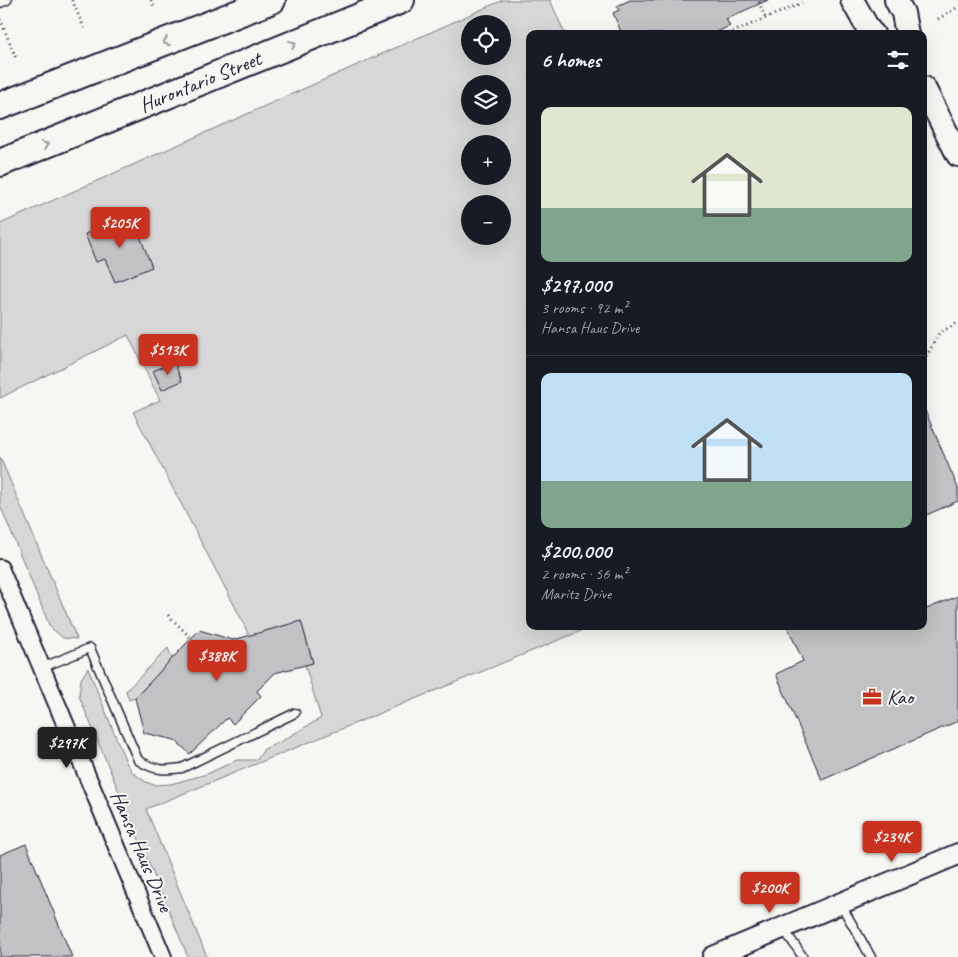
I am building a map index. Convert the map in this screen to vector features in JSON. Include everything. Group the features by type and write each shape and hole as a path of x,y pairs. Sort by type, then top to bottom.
{"main road":[{"path":"0,106 272,0"},
{"name":"Hurontario Street","path":"0,163 401,0"},
{"path":"852,0 869,30"},
{"path":"896,0 903,13 906,30"},
{"path":"927,94 958,155"}],"street":[{"name":"Hansa Haus Drive","path":"0,568 163,957"},
{"path":"713,957 958,854"}],"lane":[{"path":"0,3 7,0"},
{"path":"41,668 90,648 138,760 150,768 166,770 182,768 295,713"},
{"path":"840,904 871,957"},
{"path":"783,928 803,957"}],"path":[{"path":"72,0 85,30"},
{"path":"151,0 154,7"},
{"path":"759,2 765,18"},
{"path":"737,30 802,3"},
{"path":"938,19 958,7"},
{"path":"0,19 16,58"},
{"path":"927,355 939,333 958,322"},
{"path":"168,615 191,638"}],"shaded area":[{"path":"503,0 550,0 563,30 526,30 526,630 583,630 146,809 207,957 188,957 79,696 81,679 88,668 126,762 132,772 154,785 171,784 207,774 237,760 257,760 264,749 321,718 305,665 313,663 301,621 249,636 133,412 160,400 128,335 0,398 0,224 461,19 461,65 511,65 511,15 469,15"},
{"path":"0,457 77,639 63,638 50,627 0,505"},
{"path":"168,648 172,659 135,698 129,700 126,691"}],"building":[{"path":"630,0 768,0 726,19 730,26 721,30 620,30 613,13 619,10 617,6"},
{"path":"132,216 152,267 115,282 105,259 96,262 85,234"},
{"path":"174,362 182,381 162,390 153,371"},
{"path":"927,415 958,488 958,501 927,515"},
{"name":"Kao","path":"958,596 958,721 822,780 776,674 803,661 789,630 927,630 927,609"},
{"path":"301,621 313,663 275,673 257,691 261,696 233,724 227,718 190,754 175,740 144,733 135,698 199,630 233,640"},
{"path":"26,844 72,957 0,957 0,855"}],"place":[{"name":"Kao","path":"872,697"}]}
